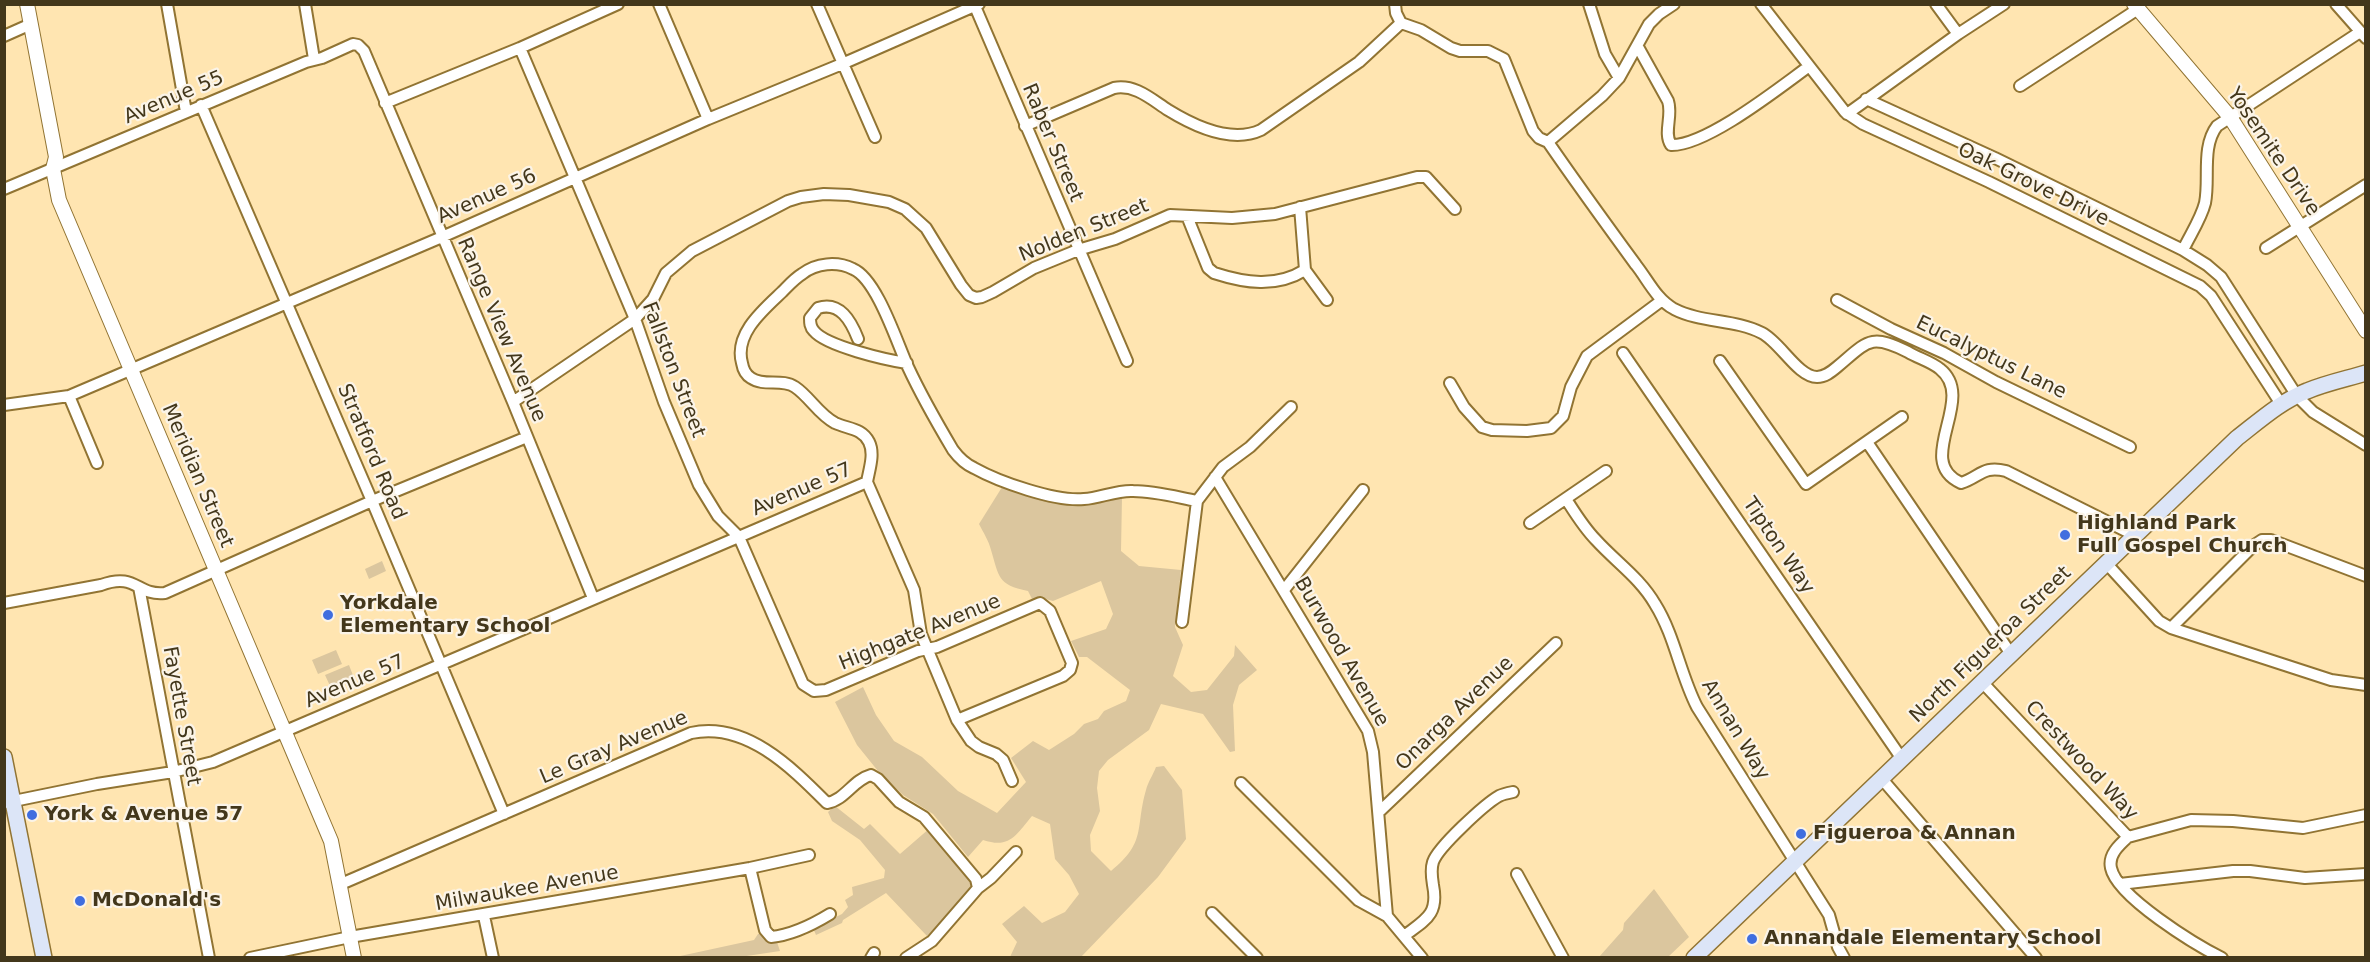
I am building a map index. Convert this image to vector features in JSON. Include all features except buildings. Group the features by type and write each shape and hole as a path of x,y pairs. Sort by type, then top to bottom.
{"main road":[{"name":"North Figueroa Street","path":"1694,957 2236,438 2281,404 2297,396 2326,384 2366,373"},
{"path":"4,757 9,802 44,957"}],"street":[{"name":"Meridian Street","path":"27,4 56,157 53,169 59,200 331,841 354,957"},
{"path":"167,4 186,112"},
{"path":"305,4 314,59"},
{"path":"385,103 618,4"},
{"path":"659,4 708,119"},
{"path":"817,4 875,137"},
{"path":"1395,4 1401,23 1421,30 1451,48 1460,51 1488,51 1504,59 1533,131 1539,138 1548,142 1661,301 1685,314 1761,333 1774,341 1802,371 1810,376 1820,377 1830,373 1868,342 1886,342 1940,369 1953,388 1942,454 1943,464 1954,480 1961,483 1968,481 1985,470 1995,468 2006,471 2136,536"},
{"path":"1589,4 1605,54 1618,78"},
{"path":"1548,142 1602,96 1618,78 1638,47 1649,24 1674,4"},
{"name":"Oak Grove Drive","path":"1761,4 1847,114 1863,124 1989,182 2200,286 2211,296 2281,404"},
{"path":"1936,4 1958,34"},
{"path":"1847,114 1958,34 2004,4"},
{"path":"2183,250 2204,207 2208,183 2208,151 2211,134 2217,126 2363,35 2336,4"},
{"name":"Avenue 56","path":"4,405 69,396 976,5"},
{"name":"Raber Street","path":"976,5 1025,126 1127,361"},
{"path":"2020,86 2136,7"},
{"name":"Yosemite Drive","path":"2136,7 2230,117 2366,331"},
{"path":"1025,126 1122,86 1131,88 1207,129 1239,136 1250,135 1261,130 1359,62 1401,23"},
{"path":"4,36 31,24"},
{"name":"Avenue 55","path":"4,189 314,59 322,58 353,44 358,45"},
{"name":"Range View Avenue","path":"358,45 364,51 513,402 593,598"},
{"path":"1638,47 1671,109 1668,137 1671,145 1680,145 1697,138 1731,119 1808,67"},
{"name":"Fallston Street","path":"519,48 635,319 664,402 699,485 718,516 739,537 803,684 814,691"},
{"name":"Oak Grove Drive","path":"1866,99 1995,158 2183,250 2207,265 2221,277 2297,396 2313,412 2366,445"},
{"name":"Stratford Road","path":"201,105 504,814"},
{"name":"Nolden Street","path":"513,402 635,319 653,299 666,273 692,251 788,201 811,195 866,198 889,202 904,209 926,228 961,285 969,295 975,298 982,297 1034,268 1078,250 1115,239 1170,215 1252,218 1417,177 1426,177 1455,209"},
{"path":"2266,248 2366,185"},
{"path":"1300,207 1305,270 1327,300"},
{"path":"1187,216 1208,268 1214,273 1268,283 1286,279 1305,270"},
{"name":"Avenue 57","path":"9,802 97,784 173,772 213,762 867,482 872,450 869,441 857,429 846,428 821,413 793,385 750,378 741,361 745,334 758,315 808,269 820,265 855,269 865,279 888,319 907,363 953,450 962,461 974,469 1025,488 1081,500 1131,490 1197,501"},
{"name":"Eucalyptus Lane","path":"1837,300 1891,329 1944,353 1996,382 2130,447"},
{"path":"1450,383 1464,407 1482,427 1492,430 1527,431 1551,428 1558,424 1563,416 1571,387 1587,356 1661,301"},
{"path":"858,339 842,312 832,306 818,308 810,318 810,325 815,333 871,355 907,363"},
{"path":"1886,342 1891,329"},
{"name":"Tipton Way","path":"1623,353 1902,759"},
{"path":"1720,361 1806,484 1902,417"},
{"path":"69,396 97,463"},
{"path":"1182,622 1197,501 1223,467 1250,447 1291,407"},
{"path":"4,603 101,585 116,580 127,580 153,594 165,593 372,501 527,436"},
{"path":"1867,442 2011,654"},
{"path":"1530,523 1606,471"},
{"name":"Burwood Avenue","path":"1215,477 1368,731 1373,752 1387,916"},
{"path":"867,482 914,590 918,623 957,720 971,741 1003,760 1012,780"},
{"path":"1284,590 1363,490"},
{"name":"Annan Way","path":"1566,499 1595,540 1626,568 1655,603 1673,640 1685,684 1697,707 1829,915 1838,947 1844,957"},
{"path":"2170,628 2253,546 2262,540 2271,540 2366,576"},
{"path":"2107,564 2159,621 2170,628 2331,680 2366,685"},
{"name":"Fayette Street","path":"139,587 209,957"},
{"name":"Highgate Avenue","path":"814,691 826,690 1040,603 1050,610 1072,663 1070,670 1063,676 957,720"},
{"name":"Onarga Avenue","path":"1379,812 1556,643"},
{"name":"Crestwood Way","path":"1982,682 2128,837 2116,850 2110,866 2120,884"},
{"name":"Le Gray Avenue","path":"341,884 700,731 730,732 758,746 788,766 827,803 840,797 864,777 871,775 878,779 899,802 924,818 976,879 978,888"},
{"path":"1882,779 2036,957"},
{"path":"1241,783 1358,900 1387,916 1422,957"},
{"path":"1404,936 1431,915 1436,900 1432,879 1433,861 1483,808 1500,796 1513,792"},
{"path":"2128,837 2191,820 2224,820 2302,828 2366,815"},
{"path":"906,957 932,941 978,888 1016,852"},
{"name":"Milwaukee Avenue","path":"250,957 350,937 750,868 809,855"},
{"path":"750,868 765,930 771,937 803,928 830,914"},
{"path":"2120,884 2250,871 2305,878 2366,874"},
{"path":"1517,874 1563,957"},
{"path":"2120,884 2131,898 2169,925 2222,957"},
{"path":"1212,913 1257,957"},
{"path":"484,915 493,957"}],"shaded area":[{"path":"1004,484 1051,499 1122,497 1121,551 1139,566 1181,570 1175,627 1183,645 1173,676 1191,692 1207,690 1234,656 1235,645 1257,670 1239,685 1233,705 1235,751 1230,752 1203,714 1161,704 1149,730 1108,760 1099,771 1097,788 1100,811 1090,835 1091,851 1111,871 1122,861 1135,843 1146,790 1156,767 1164,766 1182,790 1186,839 1158,877 1081,957 1010,957 1017,942 1002,924 1024,906 1042,923 1065,912 1079,894 1069,875 1055,859 1050,824 1032,816 1012,838 1000,843 983,840 968,857 933,814 903,795 878,771 857,745 835,702 863,687 876,715 894,741 922,757 958,791 997,813 1026,782 1011,758 1033,741 1049,750 1074,734 1084,724 1098,719 1104,711 1126,701 1130,690 1087,657 1079,657 1071,641 1106,629 1113,614 1101,581 1053,601 1038,597 1032,599 1028,591 1010,586 998,573 989,543 979,524"},
{"path":"382,561 386,571 369,579 365,569"},
{"path":"336,650 342,664 318,674 312,660"},
{"path":"349,665 354,678 331,688 325,675"},
{"path":"835,806 864,829 870,824 900,854 930,828 973,882 967,894 927,936 886,893 843,920 842,923 816,935 813,928 842,914 848,907 845,900 853,895 852,887 884,878 885,870 860,840 832,821 828,812"},
{"path":"1654,889 1689,937 1668,957 1599,957 1623,930 1624,923"},
{"path":"758,934 776,939 780,951 740,957 671,958 754,940"}],"place":[{"name":"Highland Park Full Gospel Church","path":"2065,535"},
{"name":"Yorkdale Elementary School","path":"328,615"},
{"name":"York & Avenue 57","path":"32,815"},
{"name":"Figueroa & Annan","path":"1801,834"},
{"name":"McDonald's","path":"80,901"},
{"name":"Annandale Elementary School","path":"1752,939"}]}
